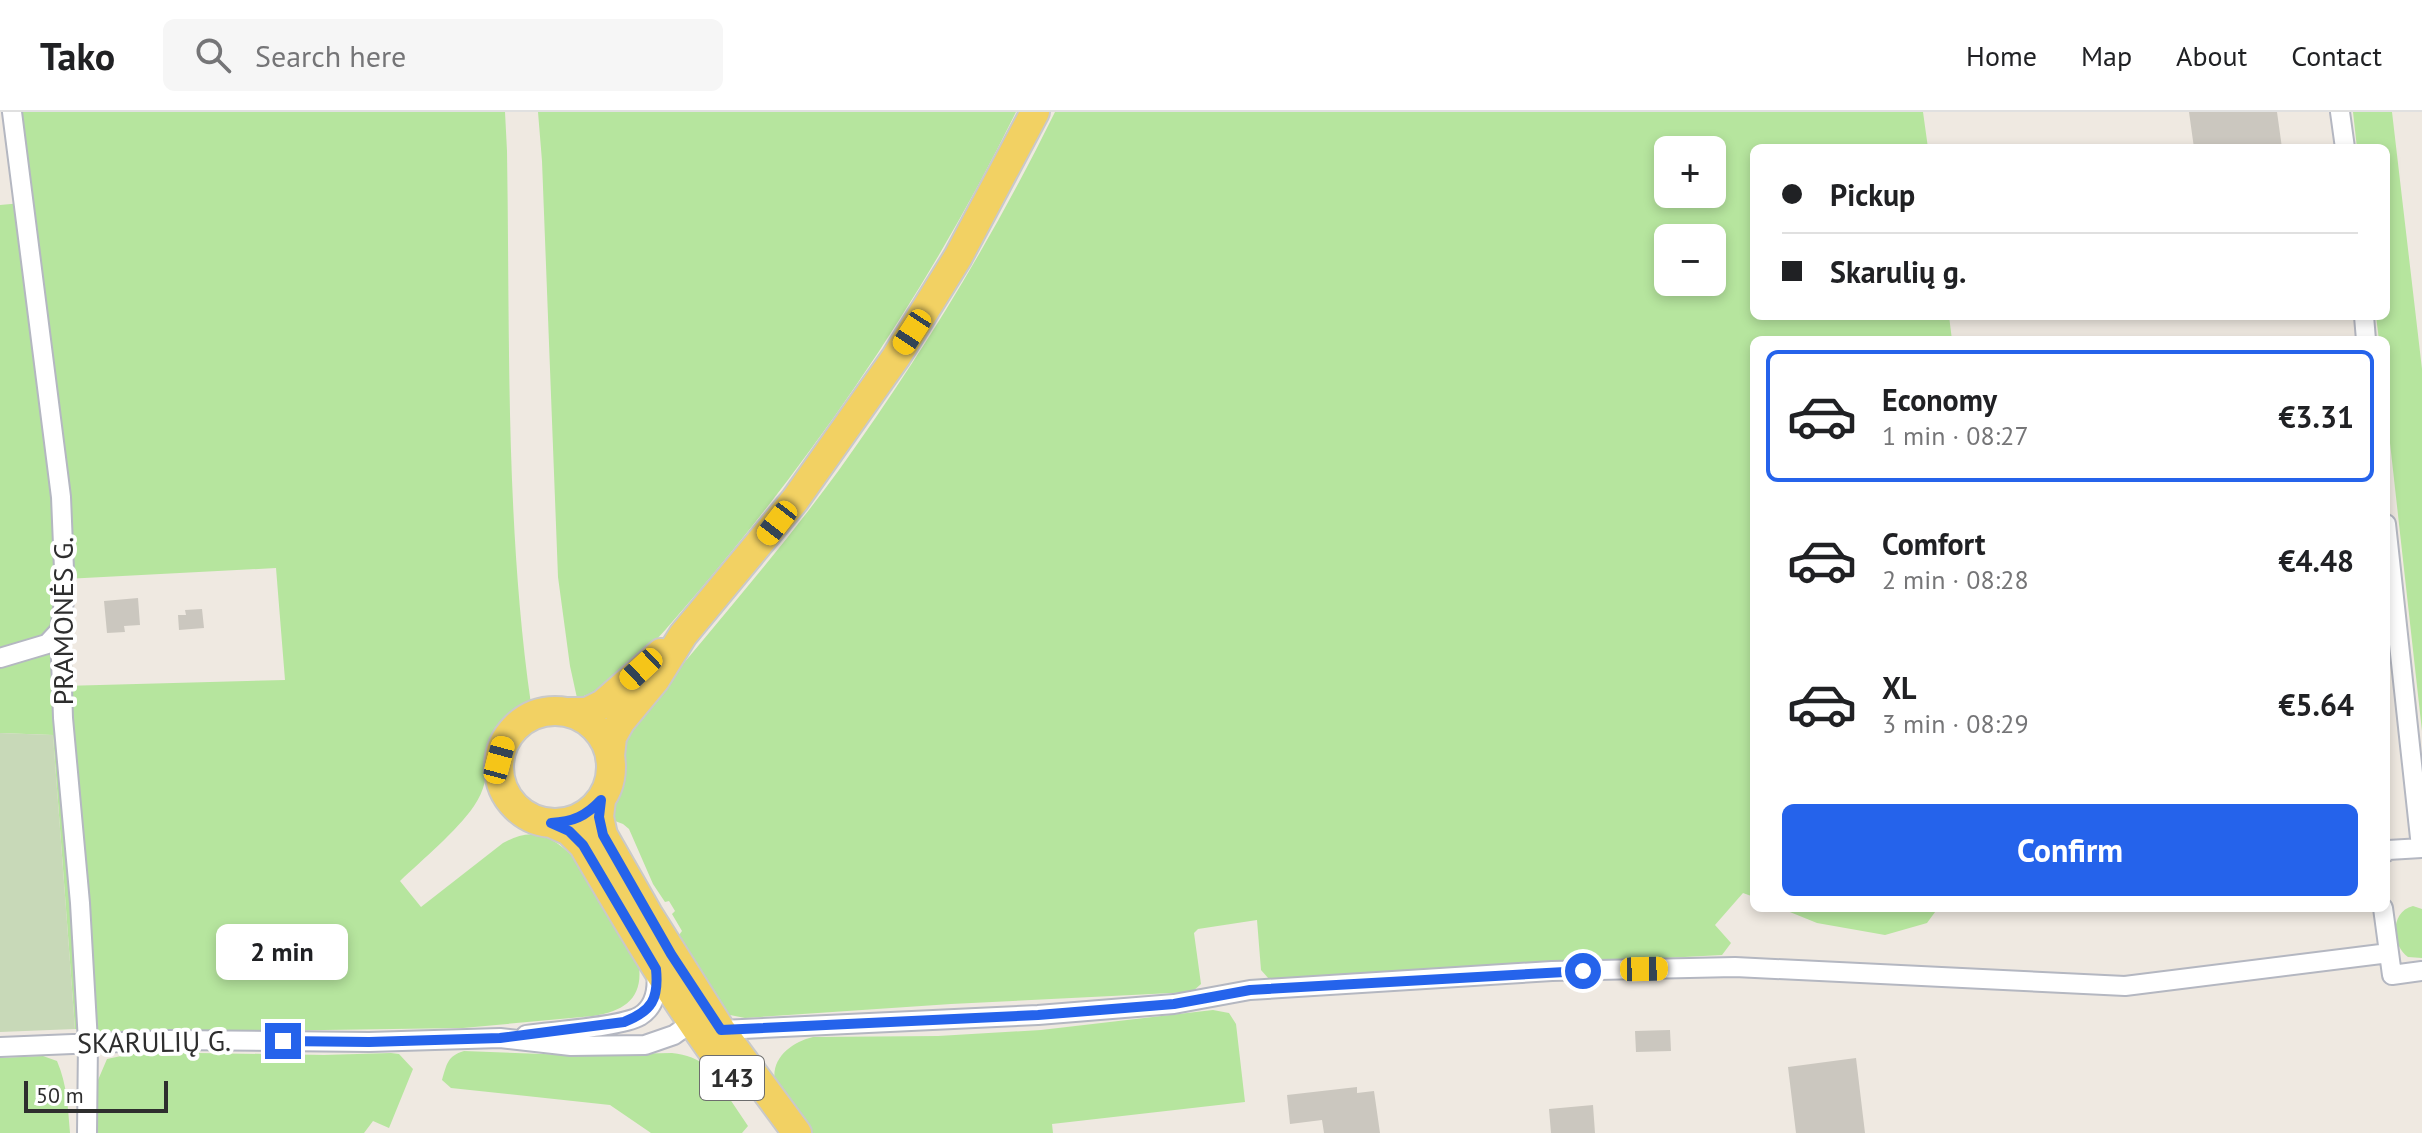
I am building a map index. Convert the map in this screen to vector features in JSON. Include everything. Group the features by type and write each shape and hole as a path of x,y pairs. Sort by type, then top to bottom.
{"main road":[{"name":"143","path":"797,1133 696,992 603,835 599,817 601,800 610,779 612,737 621,721 655,680 683,635 786,512 864,406 958,257 1035,112"},
{"name":"143","path":"683,635 603,704 587,712 553,711 523,721 511,731 503,745 499,760 500,776 512,803 523,813 569,831 583,845 691,1023 775,1133"},
{"path":"569,712 584,718 596,728 610,756"},
{"path":"551,823 579,818 601,800"}],"street":[{"name":"PRAMONĖS G.","path":"12,112 61,497 65,594 60,630 63,718 80,903 88,1042 87,1133"},
{"path":"2340,112 2344,144"},
{"path":"2390,560 2421,847 2390,850"},
{"path":"0,658 47,644 60,630"},
{"path":"2384,912 2392,975 2422,971"},
{"path":"721,1030 1038,1015 1174,1004 1250,990 1552,971 1735,967 2125,986 2389,953"},
{"name":"SKARULIŲ G.","path":"0,1047 169,1040 369,1042 500,1038 624,1022 641,1015 652,1004 658,987 656,969"},
{"path":"691,1023 697,1008 696,992"},
{"name":"SKARULIŲ G.","path":"500,1038 571,1046 645,1045 674,1035 691,1023"}],"green space":[{"path":"12,112 505,112 513,498 531,704 501,726 494,738 482,792 467,816 400,881 421,907 508,840 534,834 560,845 598,890 638,960 639,983 631,1000 624,1006 593,1016 463,1028 115,1033 75,1029 53,735 0,733 0,205 22,203","holes":["276,568 285,680 63,686 65,579"]},
{"path":"538,112 1016,112 911,301 872,362 788,479 698,592 643,654 610,682 577,698 558,577"},
{"path":"1055,112 1923,112 1927,144 1750,144 1750,320 1950,320 1952,336 1750,336 1750,896 1743,893 1715,925 1731,943 1722,955 1269,979 1261,970 1257,920 1198,929 1194,933 1201,984 1192,992 745,1018 730,1015 718,1007 679,935 682,931 672,914 675,911 653,884 629,829 615,821 614,807 623,754 637,719 740,596 839,470 954,296 1007,205"},
{"path":"2353,112 2392,112 2422,369 2422,731 2390,443 2390,336 2378,336 2376,320 2390,320 2390,144 2357,144"},
{"path":"0,733 53,735 75,1029 0,1032"},
{"path":"2413,906 2422,909 2422,958 2408,957 2396,938 2400,915"},
{"path":"1790,912 1935,912 1927,923 1885,935 1817,923"},
{"path":"1213,1010 1229,1013 1236,1024 1245,1102 1052,1124 1053,1133 809,1133 782,1097 774,1077 778,1060 783,1054 797,1043 813,1037 938,1036 1041,1030"},
{"path":"464,1051 571,1055 672,1053 687,1056 709,1068 748,1126 742,1133 651,1133 610,1105 451,1088 442,1080 445,1069 451,1058"},
{"path":"140,1052 391,1053 399,1054 413,1069 389,1128 373,1121 364,1133 96,1133 95,1087 107,1059"},
{"path":"43,1056 57,1061 66,1096 70,1133 0,1133 0,1058"}],"building":[{"path":"2189,112 2277,112 2281,144 2193,144"},
{"path":"138,598 140,625 124,626 125,632 107,633 104,601"},
{"path":"202,609 204,628 179,630 178,615 186,615 185,610"},
{"path":"1670,1030 1671,1051 1636,1052 1635,1031"},
{"path":"1856,1058 1865,1133 1796,1133 1788,1067"},
{"path":"1357,1087 1357,1093 1374,1091 1380,1133 1324,1133 1322,1120 1290,1124 1287,1095"},
{"path":"1593,1105 1595,1133 1551,1133 1549,1109"}],"route":[{"path":"283,1041 500,1038 624,1022 641,1015 652,1004 658,987 656,969 583,845 569,831 551,823 579,818 601,800 599,817 603,835 671,954 721,1030 1038,1015 1174,1004 1250,990 1583,971"}]}
